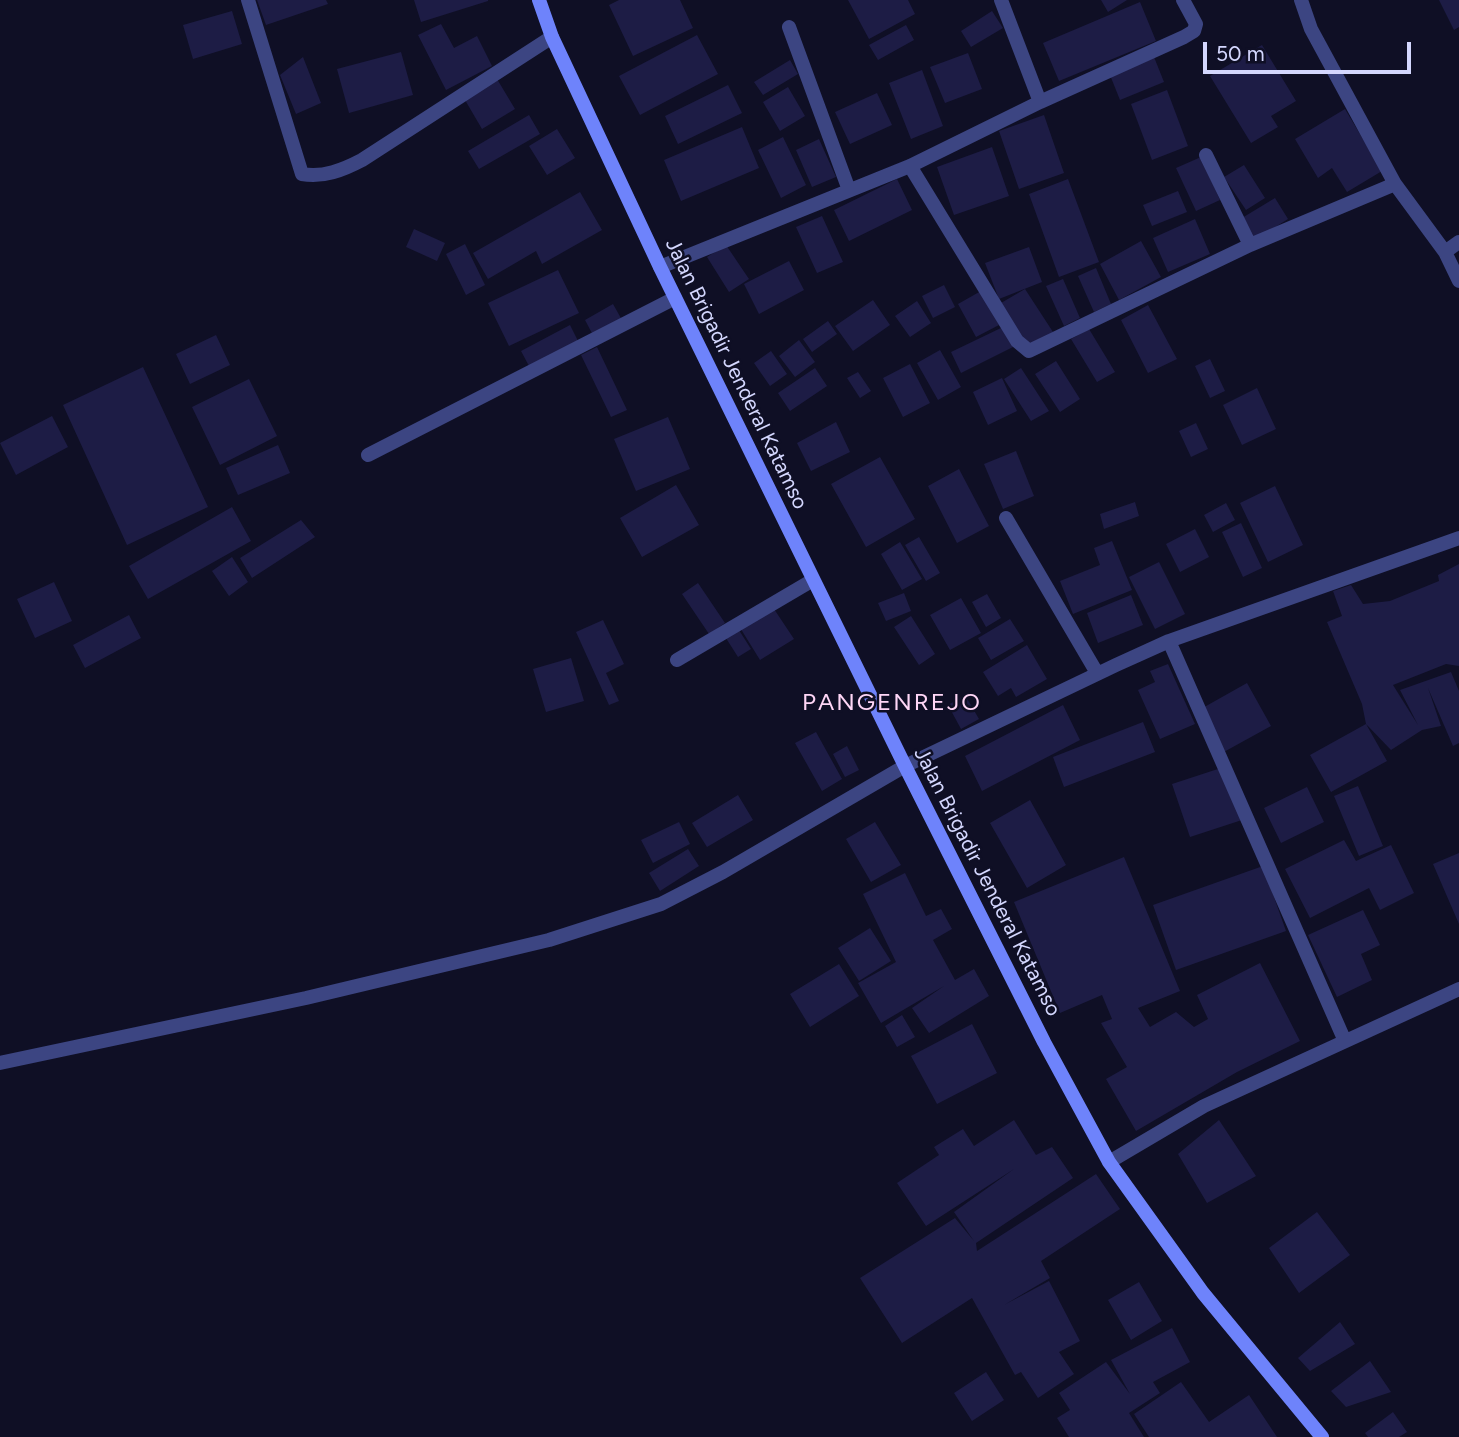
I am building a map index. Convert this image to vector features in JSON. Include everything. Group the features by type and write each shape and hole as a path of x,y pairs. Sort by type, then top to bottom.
{"main road":[{"name":"Jalan Brigadir Jenderal Katamso","path":"539,0 552,37 660,267 813,580 1044,1042 1109,1162 1203,1293 1322,1437"}],"street":[{"path":"248,0 302,174 313,177 345,169 362,160 552,37"},
{"path":"1001,0 1040,102"},
{"path":"660,267 911,166 1040,102 1191,33 1196,24 1184,0"},
{"path":"1301,0 1311,29 1395,184 1445,251 1459,281"},
{"path":"789,27 849,190"},
{"path":"1206,155 1250,245"},
{"path":"911,166 1017,341 1029,351 1250,245 1395,184"},
{"path":"1445,251 1459,242"},
{"path":"368,455 675,298"},
{"path":"1006,517 1097,673"},
{"path":"0,1063 351,988 549,940 661,904 723,872 905,766 1097,673 1169,641 1459,538"},
{"path":"677,660 813,580"},
{"path":"1169,641 1344,1039"},
{"path":"1109,1162 1204,1106 1344,1039 1459,989"}],"building":[{"path":"257,0 326,0 328,4 266,25"},
{"path":"414,0 488,0 488,1 421,22"},
{"path":"619,0 680,0 693,28 633,56 609,5"},
{"path":"848,0 908,0 915,14 869,39"},
{"path":"1101,0 1127,0 1108,12"},
{"path":"1439,0 1459,0 1459,27 1454,30"},
{"path":"1140,2 1156,41 1059,81 1043,43"},
{"path":"232,11 242,44 193,59 183,25"},
{"path":"992,11 1003,28 971,47 961,31"},
{"path":"441,24 454,48 477,36 492,66 446,90 418,35"},
{"path":"906,25 914,40 878,60 869,45"},
{"path":"697,35 718,74 640,115 619,76"},
{"path":"1262,45 1296,101 1271,116 1278,127 1251,143 1210,76"},
{"path":"401,52 413,95 349,113 337,69"},
{"path":"968,53 982,89 945,103 930,67"},
{"path":"303,57 321,103 296,114 280,75"},
{"path":"1154,57 1164,82 1120,100 1110,75"},
{"path":"790,60 798,74 763,95 754,82"},
{"path":"922,70 943,126 911,139 889,83"},
{"path":"497,79 515,109 482,129 465,100"},
{"path":"728,85 742,113 678,144 665,116"},
{"path":"788,87 805,116 780,131 763,102"},
{"path":"1167,90 1188,146 1152,160 1131,104"},
{"path":"877,93 892,125 850,144 835,112"},
{"path":"1345,109 1382,171 1347,192 1332,168 1318,178 1295,139"},
{"path":"529,115 540,134 479,169 468,151"},
{"path":"1044,115 1064,173 1019,189 999,131"},
{"path":"742,127 759,168 681,201 664,160"},
{"path":"557,129 575,158 547,175 529,146"},
{"path":"783,137 806,185 781,198 758,150"},
{"path":"819,139 836,177 812,187 796,150"},
{"path":"992,147 1009,196 954,215 937,167"},
{"path":"1201,157 1220,200 1196,211 1176,168"},
{"path":"1244,165 1265,198 1246,210 1224,177"},
{"path":"897,179 912,210 849,241 834,210"},
{"path":"1068,179 1099,262 1059,277 1029,194"},
{"path":"1178,191 1187,212 1152,226 1143,205"},
{"path":"580,192 602,230 542,264 536,251 488,279 473,253"},
{"path":"1275,198 1288,219 1255,240 1242,218"},
{"path":"822,216 843,262 817,273 796,227"},
{"path":"1195,219 1210,254 1168,272 1153,238"},
{"path":"414,229 445,243 437,261 406,247"},
{"path":"1141,241 1161,277 1119,300 1100,264"},
{"path":"465,244 485,285 466,295 446,254"},
{"path":"726,245 749,279 729,292 707,257"},
{"path":"1029,247 1042,282 999,299 985,263"},
{"path":"789,261 804,290 759,314 744,284"},
{"path":"1096,268 1111,304 1094,312 1078,276"},
{"path":"558,270 579,313 509,346 488,303"},
{"path":"1063,279 1080,318 1064,326 1046,286"},
{"path":"944,285 955,307 933,318 922,296"},
{"path":"1025,289 1053,332 1028,347 1001,303"},
{"path":"981,291 999,325 976,337 958,304"},
{"path":"873,300 890,325 853,351 835,326"},
{"path":"917,301 931,323 910,337 895,316"},
{"path":"613,304 622,320 594,337 585,320"},
{"path":"1148,305 1177,359 1148,373 1121,320"},
{"path":"828,321 837,334 812,352 803,339"},
{"path":"570,325 578,341 529,366 521,351"},
{"path":"1003,327 1013,347 961,373 951,352"},
{"path":"1089,329 1115,372 1097,382 1071,339"},
{"path":"216,335 230,365 190,384 176,354"},
{"path":"799,340 815,362 795,377 779,356"},
{"path":"597,347 627,410 611,417 581,355"},
{"path":"940,350 961,387 938,400 917,363"},
{"path":"771,351 787,374 770,386 754,363"},
{"path":"1210,359 1225,391 1210,398 1195,366"},
{"path":"1056,361 1080,399 1060,412 1035,374"},
{"path":"910,364 930,403 903,417 883,378"},
{"path":"143,367 208,507 127,545 63,405"},
{"path":"815,368 827,386 790,411 778,393"},
{"path":"1021,368 1049,411 1031,421 1004,379"},
{"path":"858,372 871,391 860,398 847,378"},
{"path":"1002,378 1017,411 988,425 973,392"},
{"path":"249,379 277,436 220,465 192,407"},
{"path":"1257,388 1276,429 1242,445 1223,405"},
{"path":"52,416 68,447 16,475 0,443"},
{"path":"668,417 690,469 636,491 614,439"},
{"path":"836,422 850,452 811,471 797,443"},
{"path":"1196,423 1208,449 1191,457 1179,431"},
{"path":"278,445 290,473 238,495 226,468"},
{"path":"1016,451 1034,496 1003,509 984,464"},
{"path":"880,457 915,519 866,547 831,484"},
{"path":"959,469 989,526 957,543 928,486"},
{"path":"676,485 699,525 642,557 620,518"},
{"path":"1275,486 1303,545 1268,562 1240,503"},
{"path":"1135,502 1139,516 1104,529 1100,514"},
{"path":"1226,503 1235,520 1213,532 1204,515"},
{"path":"232,507 251,541 148,599 129,566"},
{"path":"301,520 315,537 252,578 240,558"},
{"path":"1241,523 1262,568 1243,577 1222,532"},
{"path":"1195,529 1209,557 1180,572 1166,544"},
{"path":"919,537 940,573 926,581 905,545"},
{"path":"1112,541 1132,590 1073,614 1060,581 1100,565 1094,548"},
{"path":"900,542 922,579 902,590 881,554"},
{"path":"232,557 248,582 229,596 212,571"},
{"path":"1159,562 1185,614 1155,629 1129,577"},
{"path":"1459,564 1459,666 1446,664 1393,685 1418,725 1400,690 1451,672 1459,691 1459,743 1453,746 1428,688 1441,726 1422,730 1391,750 1366,724 1362,704 1327,622 1342,616 1333,591 1351,585 1363,604 1390,601 1439,581 1438,575"},
{"path":"54,582 72,621 35,638 17,599"},
{"path":"698,583 725,623 709,634 682,594"},
{"path":"904,593 911,611 886,621 878,603"},
{"path":"987,594 1001,618 986,627 972,602"},
{"path":"1131,595 1143,625 1098,643 1087,613"},
{"path":"961,598 981,633 950,650 930,615"},
{"path":"772,606 794,639 760,660 739,626"},
{"path":"129,615 141,638 85,668 73,645"},
{"path":"911,616 935,654 919,665 894,627"},
{"path":"1010,619 1024,641 991,660 978,638"},
{"path":"603,620 624,664 606,673 619,701 609,705 576,632"},
{"path":"737,627 751,649 738,657 724,635"},
{"path":"1027,645 1047,679 1016,697 1011,688 998,696 983,672"},
{"path":"571,658 584,701 546,712 533,669"},
{"path":"1168,664 1195,724 1160,739 1138,690 1155,682 1150,671"},
{"path":"1247,683 1271,726 1222,753 1199,710"},
{"path":"965,695 979,719 961,729 948,705"},
{"path":"1063,705 1080,740 982,791 965,756"},
{"path":"1143,722 1155,752 1064,787 1053,757"},
{"path":"1366,724 1387,761 1331,792 1310,755"},
{"path":"816,732 842,779 822,791 795,743"},
{"path":"847,746 859,770 845,777 833,754"},
{"path":"1224,767 1242,820 1190,837 1172,784"},
{"path":"1358,786 1383,846 1359,856 1334,796"},
{"path":"1307,787 1324,822 1281,843 1264,808"},
{"path":"738,795 753,820 707,847 692,823"},
{"path":"1030,800 1066,865 1027,888 990,823"},
{"path":"679,822 690,844 653,863 641,840"},
{"path":"875,822 901,865 871,882 846,839"},
{"path":"1344,840 1356,861 1391,845 1414,893 1380,910 1369,888 1310,918 1285,869"},
{"path":"688,849 699,866 660,891 649,873"},
{"path":"1459,853 1459,924 1433,864"},
{"path":"1124,857 1180,991 1138,1008 1150,1027 1176,1012 1194,1027 1208,1019 1197,995 1260,963 1300,1041 1237,1072 1136,1131 1106,1079 1127,1067 1101,1023 1112,1019 1102,995 1060,1013 1014,902"},
{"path":"1263,866 1286,931 1176,970 1153,905"},
{"path":"905,873 926,916 941,909 952,929 933,940 955,980 974,969 989,996 929,1033 912,1008 944,986 881,1023 858,983 896,962 863,894"},
{"path":"1363,910 1380,945 1361,954 1372,980 1337,997 1308,935"},
{"path":"870,928 891,961 859,981 838,948"},
{"path":"839,964 859,996 810,1027 790,994"},
{"path":"902,1015 915,1037 897,1047 885,1026"},
{"path":"972,1024 997,1073 937,1104 911,1056"},
{"path":"1014,1120 1036,1155 1052,1147 1073,1178 976,1243 977,1251 1096,1174 1120,1209 1041,1261 1050,1278 1004,1305 1049,1281 1080,1341 1059,1352 1074,1374 1038,1398 1021,1372 1015,1375 972,1298 902,1343 860,1278 955,1218 974,1241 954,1212 1014,1169 926,1226 897,1183 939,1155 934,1147 963,1129 974,1146"},
{"path":"1219,1120 1256,1176 1207,1203 1178,1154"},
{"path":"1317,1212 1350,1255 1299,1293 1269,1248"},
{"path":"1139,1282 1162,1321 1131,1340 1108,1300"},
{"path":"1340,1322 1355,1344 1310,1371 1298,1358"},
{"path":"1172,1328 1190,1362 1153,1382 1160,1393 1129,1413 1144,1437 1069,1437 1057,1418 1070,1410 1059,1393 1106,1362 1130,1394 1111,1360"},
{"path":"1370,1361 1391,1392 1346,1407 1331,1391"},
{"path":"986,1372 1004,1400 972,1421 954,1393"},
{"path":"1181,1382 1209,1422 1249,1395 1277,1437 1149,1437 1134,1414"},
{"path":"1393,1412 1407,1432 1399,1437 1368,1437 1365,1433"}],"district":[{"name":"PANGENREJO","path":"892,703"}]}
